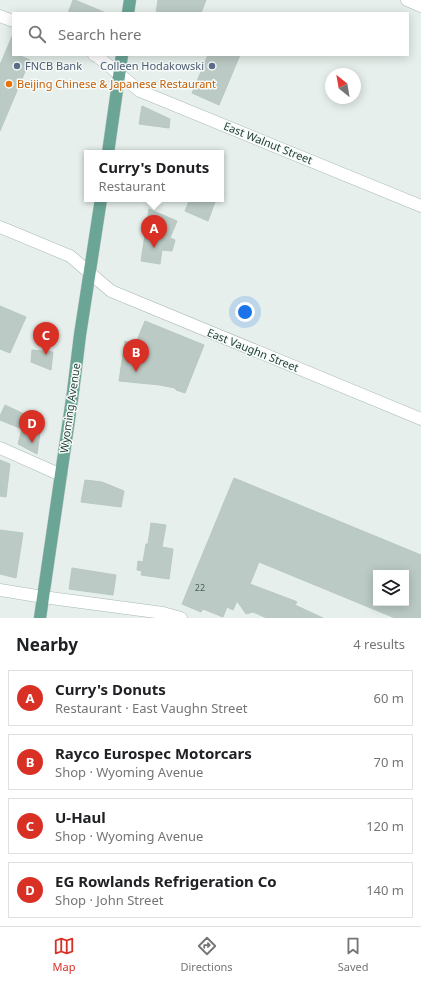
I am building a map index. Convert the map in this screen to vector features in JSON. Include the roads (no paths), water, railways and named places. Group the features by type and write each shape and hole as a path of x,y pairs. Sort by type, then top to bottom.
{"main road":[{"path":"128,12 130,0"},
{"path":"108,150 122,56"},
{"name":"Wyoming Avenue","path":"40,618 80,334 101,202"}],"street":[{"path":"407,0 421,6"},
{"path":"0,16 12,21"},
{"name":"East Walnut Street","path":"96,56 143,92 421,206"},
{"name":"East Vaughn Street","path":"0,227 70,256 114,293 421,419"},
{"path":"0,448 61,475"},
{"path":"0,590 163,613 181,618"}],"place":[{"name":"FNCB Bank","path":"17,66"},
{"name":"Colleen Hodakowski","path":"212,66"},
{"name":"Beijing Chinese & Japanese Restaurant","path":"9,84"},
{"name":"Curry's Donuts","path":"154,248"},
{"name":"U-Haul","path":"46,355"},
{"name":"Rayco Eurospec Motorcars","path":"136,372"},
{"name":"EG Rowlands Refrigeration Co","path":"32,443"}]}
